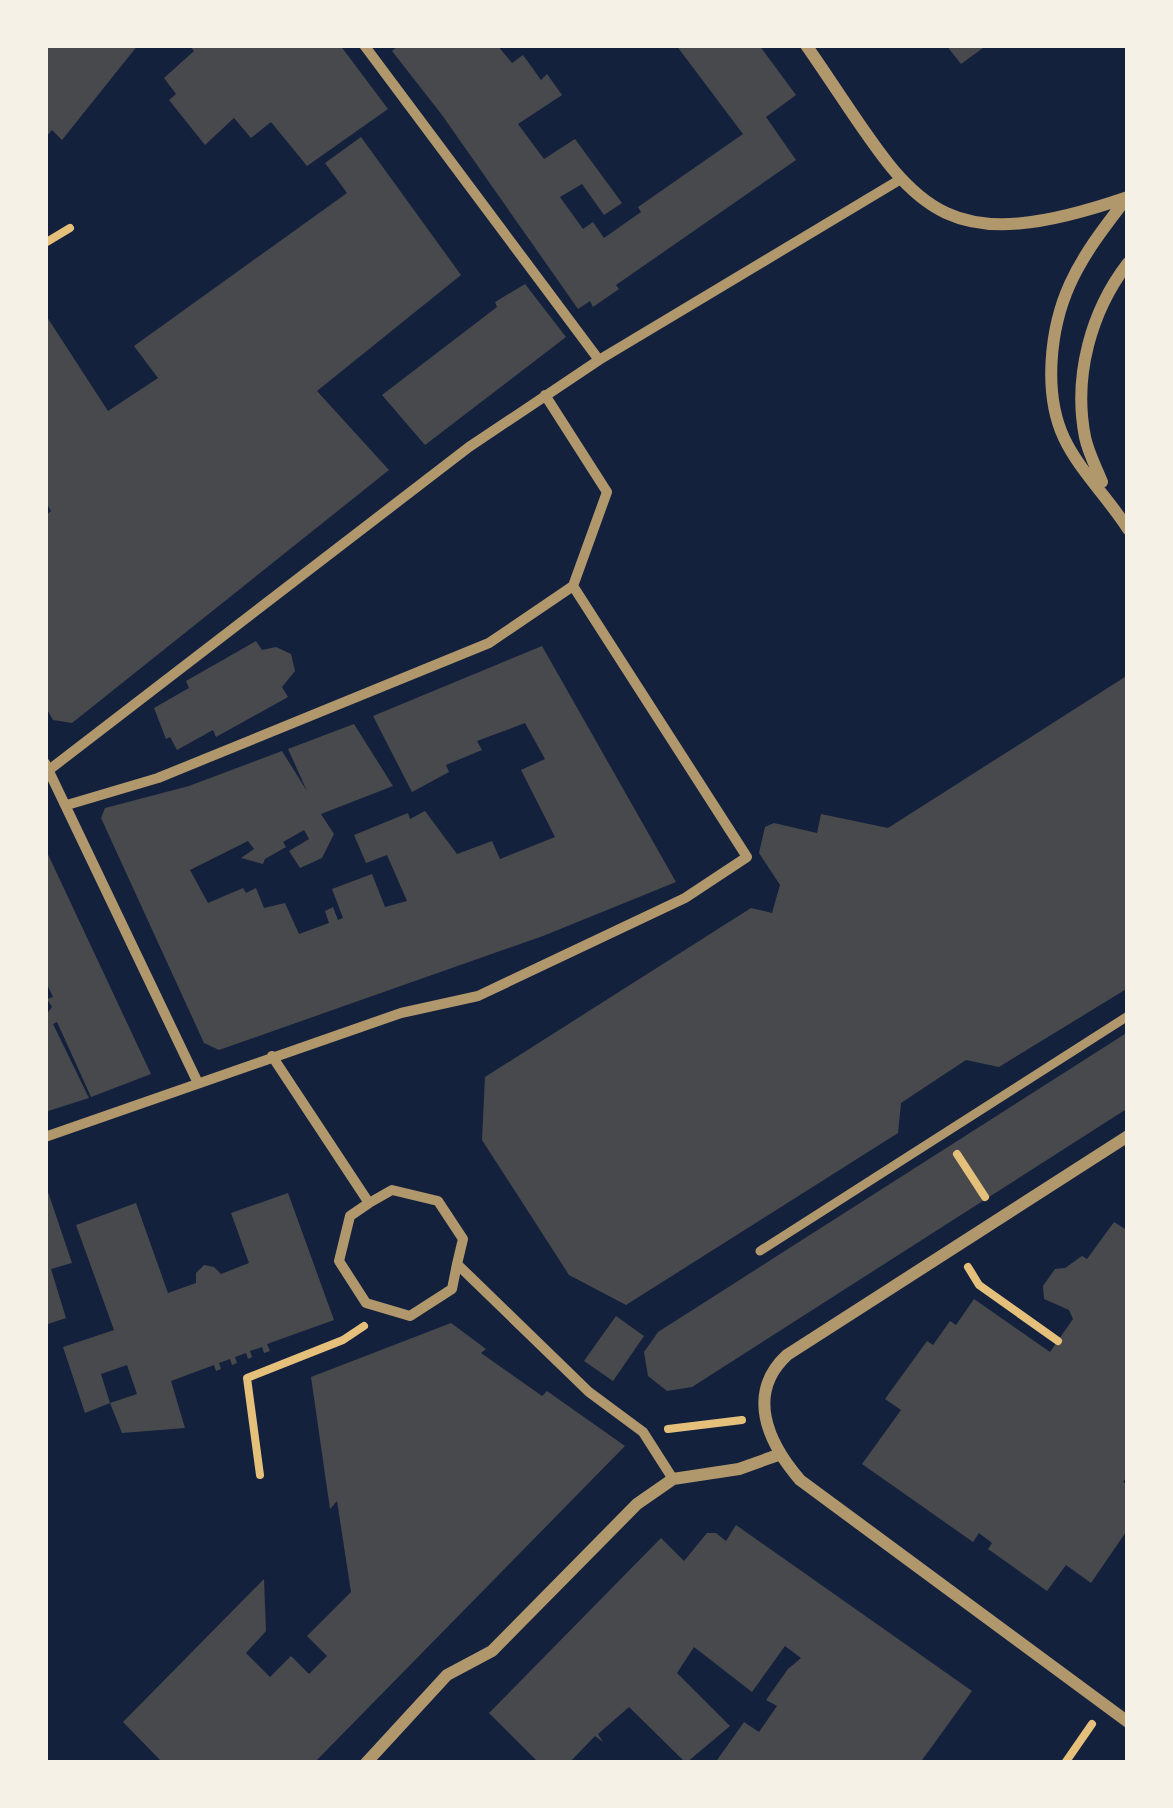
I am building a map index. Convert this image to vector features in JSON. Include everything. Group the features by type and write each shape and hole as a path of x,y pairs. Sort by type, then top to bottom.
{"street":[{"path":"364,45 599,360"},
{"path":"806,45 901,179 924,203 951,219 1029,225 1128,197"},
{"path":"197,1081 46,769 469,447 599,360 901,179"},
{"path":"1128,197 1070,284 1054,355 1056,418 1066,443 1128,529"},
{"path":"1108,497 1084,436 1083,367 1092,326 1128,263"},
{"path":"67,806 158,778 488,643 573,586 607,491 545,395"},
{"path":"45,1137 401,1013 478,996 685,898 747,857 573,586"},
{"path":"272,1056 369,1203"},
{"path":"1128,1136 788,1355 771,1370 762,1390 778,1455 800,1480 1128,1722"},
{"path":"392,1190 438,1202 463,1239 458,1264 452,1289 410,1316 366,1304 339,1261 350,1216 392,1190"},
{"path":"458,1264 589,1392 643,1432 673,1479"},
{"path":"366,1763 447,1675 492,1651 637,1504 673,1479 739,1469 778,1455"}],"lane":[{"path":"760,1251 1128,1016"}],"path":[{"path":"45,243 70,228"},
{"path":"944,1134 998,1218"},
{"path":"956,1247 979,1285 1058,1341"},
{"path":"260,1475 247,1378 344,1340 388,1310"},
{"path":"643,1432 767,1417"},
{"path":"1065,1763 1106,1705"}],"building":[{"path":"45,45 138,45 62,140 52,130 45,138"},
{"path":"189,45 340,45 388,109 307,166 271,122 251,138 234,118 205,145 169,100 176,94 164,78 194,51"},
{"path":"399,45 497,45 512,63 523,55 541,80 547,74 562,95 518,124 544,159 575,139 622,203 604,215 582,184 560,197 583,229 593,222 604,238 641,212 638,207 743,134 676,45 759,45 796,95 766,117 796,160 616,285 619,289 593,307 590,301 578,309 392,51"},
{"path":"946,45 987,45 961,64"},
{"path":"361,137 461,275 317,391 389,470 72,723 53,720 45,706 45,516 51,511 45,501 45,314 108,411 158,378 134,346 347,193 325,163"},
{"path":"525,284 566,337 425,445 382,395 497,307 495,302"},
{"path":"256,641 262,650 276,647 291,654 295,671 282,687 288,697 216,737 213,730 177,750 170,737 166,739 154,708 189,688 186,681"},
{"path":"542,646 676,882 543,936 219,1050 204,1043 101,818 105,808 189,786 282,751 307,791 288,749 354,724 393,786 321,814 334,834 322,858 300,868 289,851 309,839 304,830 283,842 286,847 263,864 241,858 254,849 248,841 190,870 208,903 243,888 246,893 256,888 264,908 285,903 299,934 329,923 325,911 333,907 338,920 343,918 332,889 372,874 385,907 407,901 387,855 366,863 354,835 425,811 457,854 492,841 500,859 555,837 521,770 545,759 525,723 477,741 482,750 446,765 449,772 412,792 373,716"},
{"path":"1128,675 1128,988 999,1067 966,1060 901,1103 898,1133 626,1305 569,1275 482,1140 485,1077 751,908 772,913 780,885 759,853 765,827 774,823 817,833 821,814 888,828"},
{"path":"45,848 151,1074 91,1097 57,1022 53,1024 89,1098 45,1112 45,1016 52,1007 47,999 53,997 45,980"},
{"path":"1128,1032 1128,1108 692,1387 667,1391 648,1376 644,1352 658,1332"},
{"path":"45,1183 72,1263 51,1269 66,1318 45,1325"},
{"path":"288,1193 334,1320 267,1344 270,1351 264,1353 262,1347 250,1351 248,1359 246,1353 235,1357 237,1363 232,1365 230,1359 219,1363 221,1369 216,1371 214,1365 171,1381 185,1428 122,1433 110,1403 85,1413 63,1347 114,1330 76,1225 136,1203 168,1293 196,1283 196,1273 204,1265 221,1274 249,1263 231,1213","holes":["127,1365 137,1394 110,1403 101,1374"]},
{"path":"1114,1222 1128,1231 1128,1475 1123,1482 1128,1485 1128,1529 1091,1583 1066,1565 1047,1591 988,1549 992,1543 979,1533 973,1542 862,1464 901,1410 885,1399 927,1341 933,1345 950,1321 956,1325 974,1299 1050,1352 1073,1319 1069,1310 1044,1299 1043,1286 1055,1269 1082,1256 1087,1259"},
{"path":"616,1316 644,1336 613,1381 584,1361"},
{"path":"451,1323 486,1349 481,1353 542,1396 547,1391 625,1446 314,1763 163,1763 123,1722 264,1579 266,1631 246,1653 270,1677 291,1656 309,1674 327,1656 307,1636 351,1592 337,1501 330,1509 311,1377"},
{"path":"736,1525 972,1691 920,1763 715,1763 744,1722 759,1732 777,1706 766,1700 801,1658 785,1646 752,1692 694,1647 677,1673 730,1726 686,1763 629,1707 598,1734 603,1742 595,1736 569,1763 539,1763 489,1713 661,1538 684,1561 707,1533 726,1541"}]}
